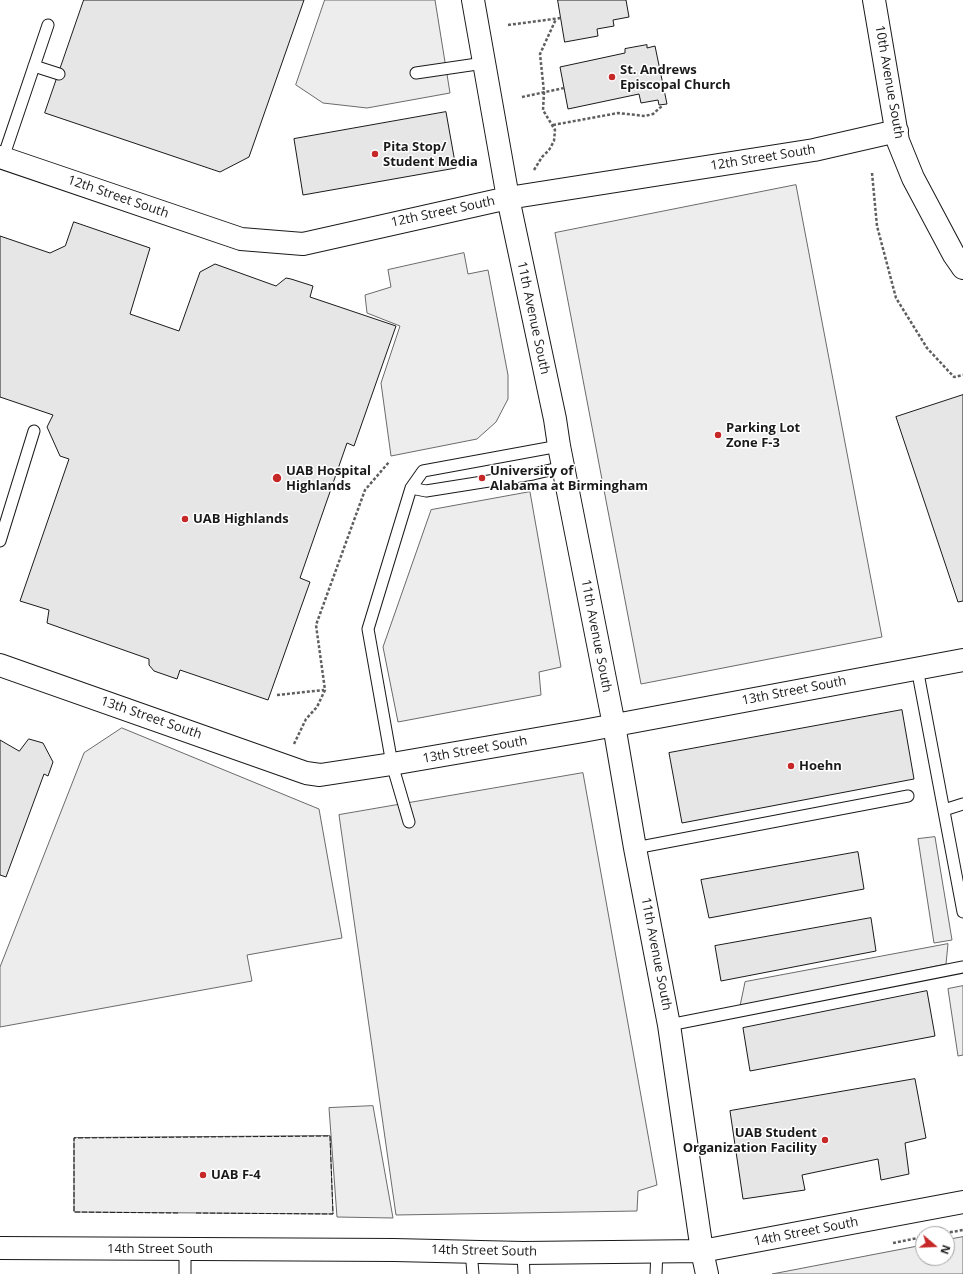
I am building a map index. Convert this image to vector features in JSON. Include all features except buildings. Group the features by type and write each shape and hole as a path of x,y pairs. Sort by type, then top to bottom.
{"street":[{"name":"11th Avenue South","path":"473,0 508,198 555,419 563,467 614,725 635,848 669,1026 702,1251 707,1274"},
{"name":"10th Avenue South","path":"874,0 898,141 913,178 963,268"},
{"name":"12th Street South","path":"1,158 241,239 303,244 508,198 814,150 897,131"},
{"name":"13th Street South","path":"0,665 306,773 320,775 392,764 614,725 963,660"},
{"name":"14th Street South","path":"0,1248 523,1252 702,1251 963,1202"}],"lane":[{"path":"1,158 48,26"},
{"path":"416,73 484,63"},
{"path":"34,66 59,74"},
{"path":"0,541 34,431"},
{"path":"409,822 392,764 368,629 411,488 423,471 559,446"},
{"path":"411,488 426,491 533,474 563,467"},
{"path":"917,668 963,912"},
{"path":"635,848 908,796"},
{"path":"944,810 963,804"},
{"path":"669,1026 963,967"},
{"path":"185,1249 185,1274"},
{"path":"471,1251 473,1274"},
{"path":"656,1274 657,1251"},
{"path":"523,1252 524,1274"}],"path":[{"path":"508,25 561,18"},
{"path":"534,171 554,140 555,130 543,110 544,92 540,54 556,19"},
{"path":"522,97 564,88"},
{"path":"553,125 618,113 645,116 653,114 663,105"},
{"path":"872,173 878,226 896,298 927,348 954,377 963,375"},
{"path":"294,744 306,719 317,707 325,690 316,625 365,490 389,462"},
{"path":"277,695 325,690"},
{"path":"893,1243 915,1239"}],"shaded area":[{"path":"325,0 435,0 450,93 367,108 323,103 296,85"},
{"name":"Parking Lot Zone F-3","path":"796,185 882,637 641,684 555,233"},
{"path":"464,253 468,274 488,270 508,375 508,399 496,422 477,439 391,456 381,383 400,326 367,313 365,295 391,287 388,270"},
{"path":"530,492 561,667 539,672 541,695 398,722 383,647 431,510"},
{"path":"122,728 319,809 342,938 247,955 252,981 0,1027 0,967 84,753"},
{"path":"583,773 657,1185 638,1191 637,1211 396,1215 339,815"},
{"path":"935,837 952,940 934,943 918,839"},
{"path":"948,944 946,964 740,1006 745,982"},
{"path":"963,986 963,1055 958,1056 948,989"},
{"path":"373,1106 393,1218 337,1217 329,1108"},
{"name":"UAB F-4","path":"330,1136 333,1214 74,1212 74,1138"},
{"path":"963,1237 963,1274 772,1274 915,1247 915,1266 955,1266 955,1238"}],"fence":[{"path":"178,1213 74,1212 74,1138 330,1136 333,1214 196,1213"}],"place":[{"name":"St. Andrews Episcopal Church","path":"612,77"},
{"name":"Pita Stop/ Student Media","path":"375,154"},
{"name":"Parking Lot Zone F-3","path":"718,435"},
{"name":"UAB Hospital Highlands","path":"277,478"},
{"name":"University of Alabama at Birmingham","path":"482,478"},
{"name":"UAB Highlands","path":"185,519"},
{"name":"Hoehn","path":"791,766"},
{"name":"UAB Student Organization Facility","path":"825,1140"},
{"name":"UAB F-4","path":"203,1175"}]}
